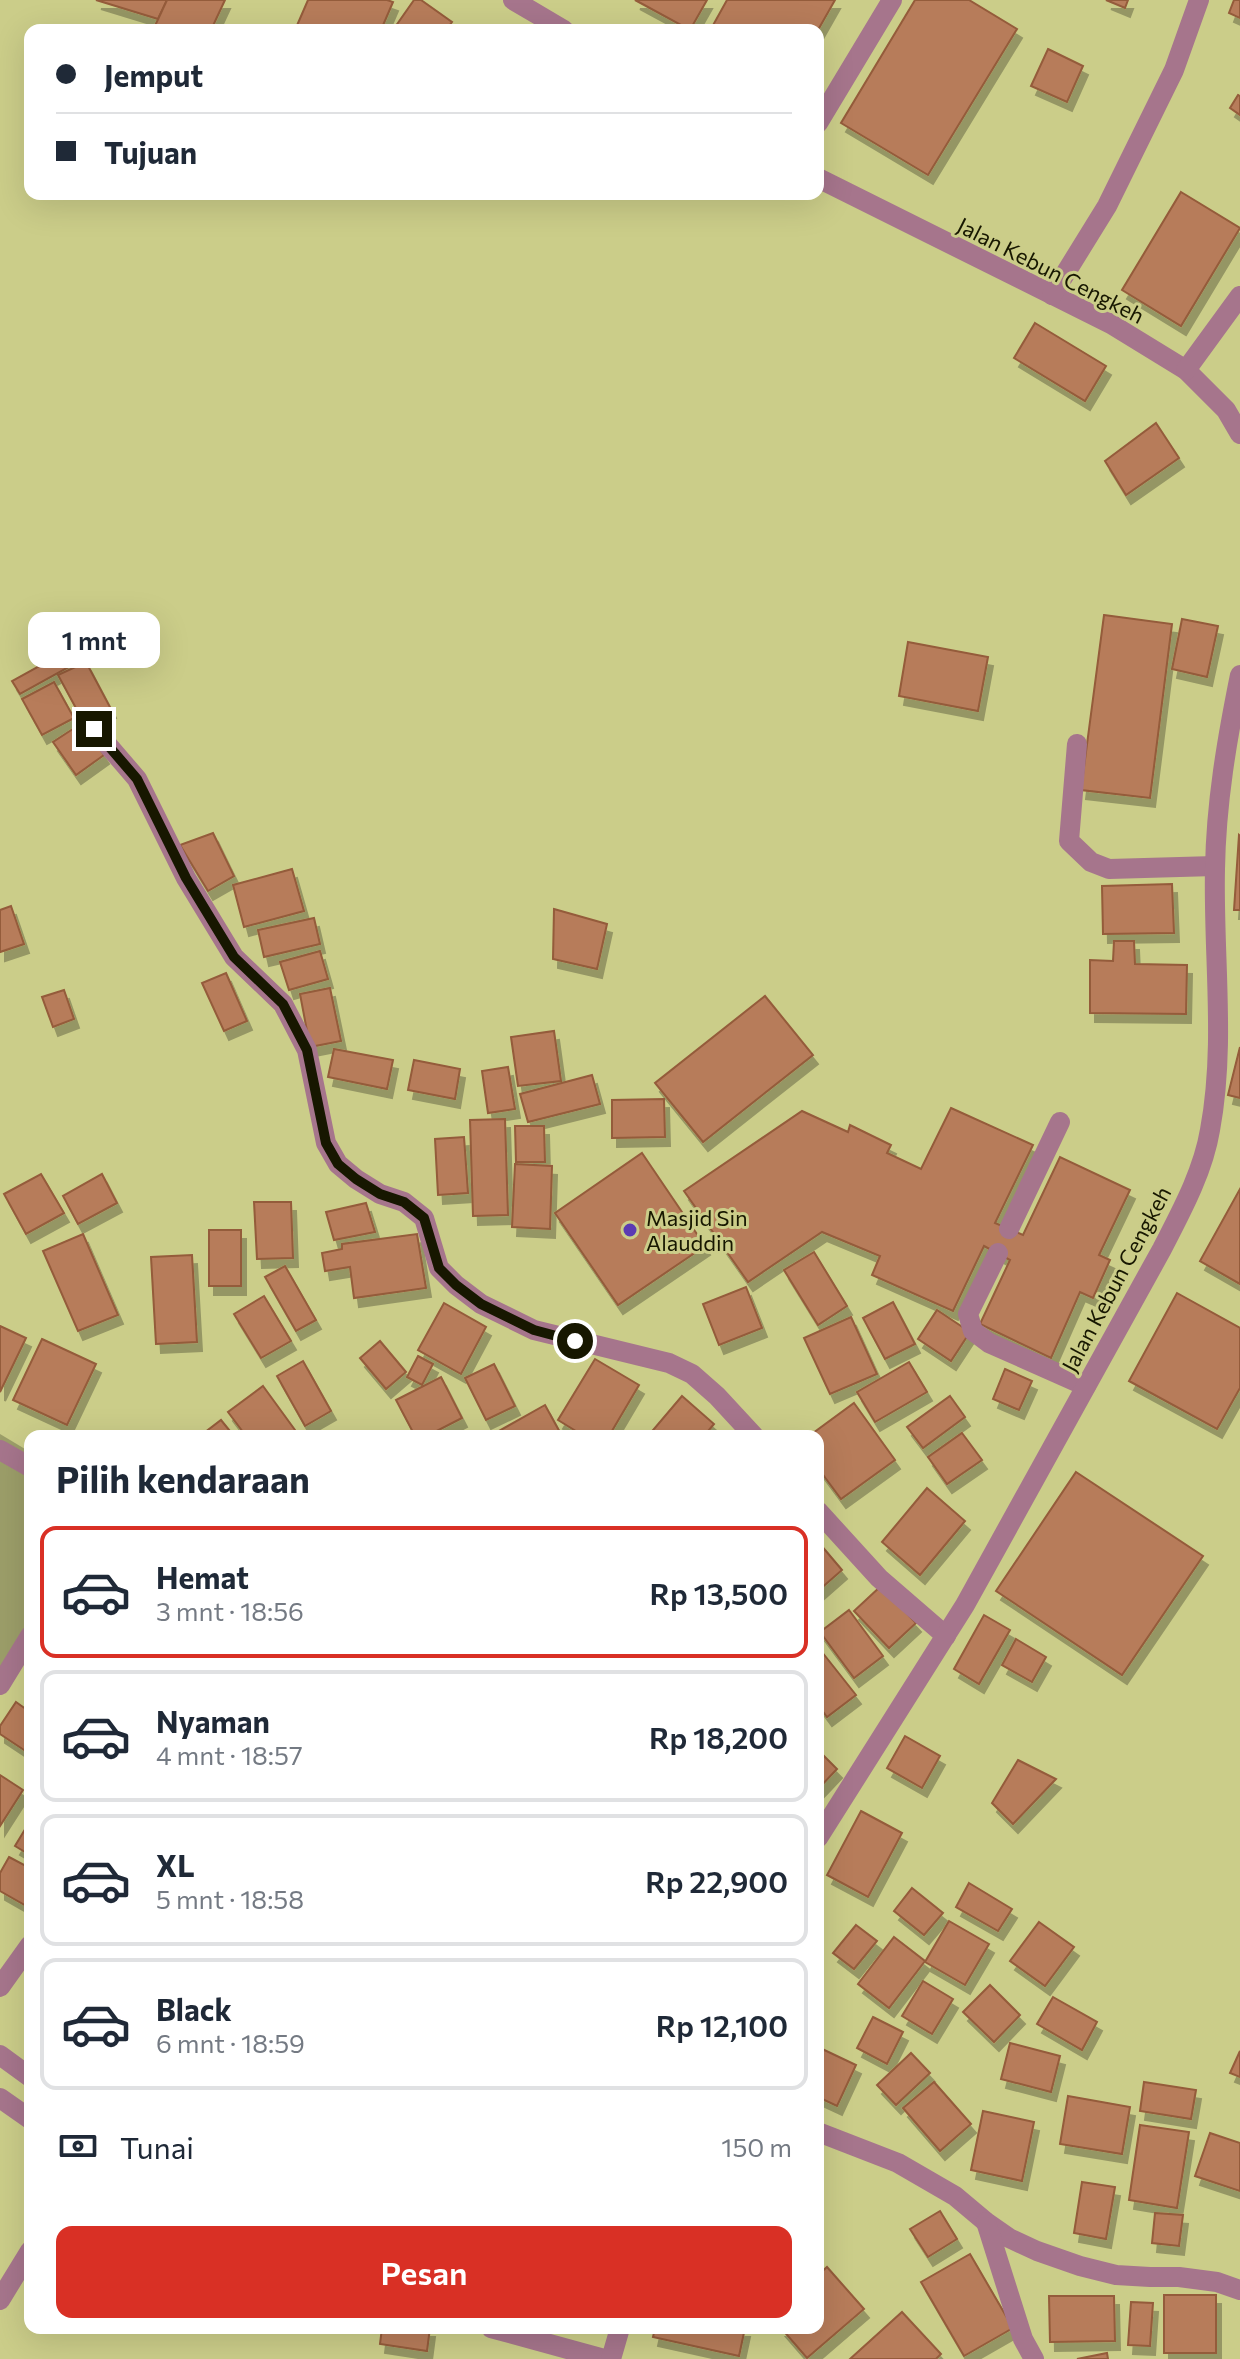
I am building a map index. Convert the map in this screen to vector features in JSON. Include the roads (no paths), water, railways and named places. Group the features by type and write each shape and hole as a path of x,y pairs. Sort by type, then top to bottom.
{"street":[{"path":"513,0 554,24"},
{"path":"824,113 892,0"},
{"path":"1052,295 1114,192 1174,70 1199,0"},
{"name":"Jalan Kebun Cengkeh","path":"824,181 1111,324 1186,370 1226,410 1240,434"},
{"path":"1186,370 1240,296"},
{"name":"Jalan Kebun Cengkeh","path":"824,1819 946,1636 1187,1201 1210,1131 1219,1020 1215,866 1224,750 1240,675"},
{"path":"94,729 137,779 186,878 234,957 283,1004 307,1050 326,1143 338,1164 356,1179 380,1194 404,1202 424,1218 439,1268 481,1304 534,1330 669,1363 692,1374 748,1430"},
{"path":"1077,744 1069,841 1091,862 1109,869 1215,866"},
{"path":"1009,1229 1060,1122"},
{"path":"998,1253 968,1314 973,1331 989,1343 1086,1386"},
{"path":"0,1450 24,1464"},
{"path":"824,1518 879,1578 946,1636"},
{"path":"0,1685 24,1646"},
{"path":"0,1987 24,1953"},
{"path":"0,2055 24,2073"},
{"path":"0,2098 24,2115"},
{"path":"824,2134 898,2163 955,2196 1009,2238 1037,2251 1116,2275 1179,2277 1217,2282 1240,2290"},
{"path":"986,2222 1023,2339 1034,2359"},
{"path":"0,2300 24,2261"},
{"path":"513,2334 604,2359"},
{"path":"611,2359 618,2334"}],"place":[{"name":"Masjid Sin Alauddin","path":"630,1230"}]}
